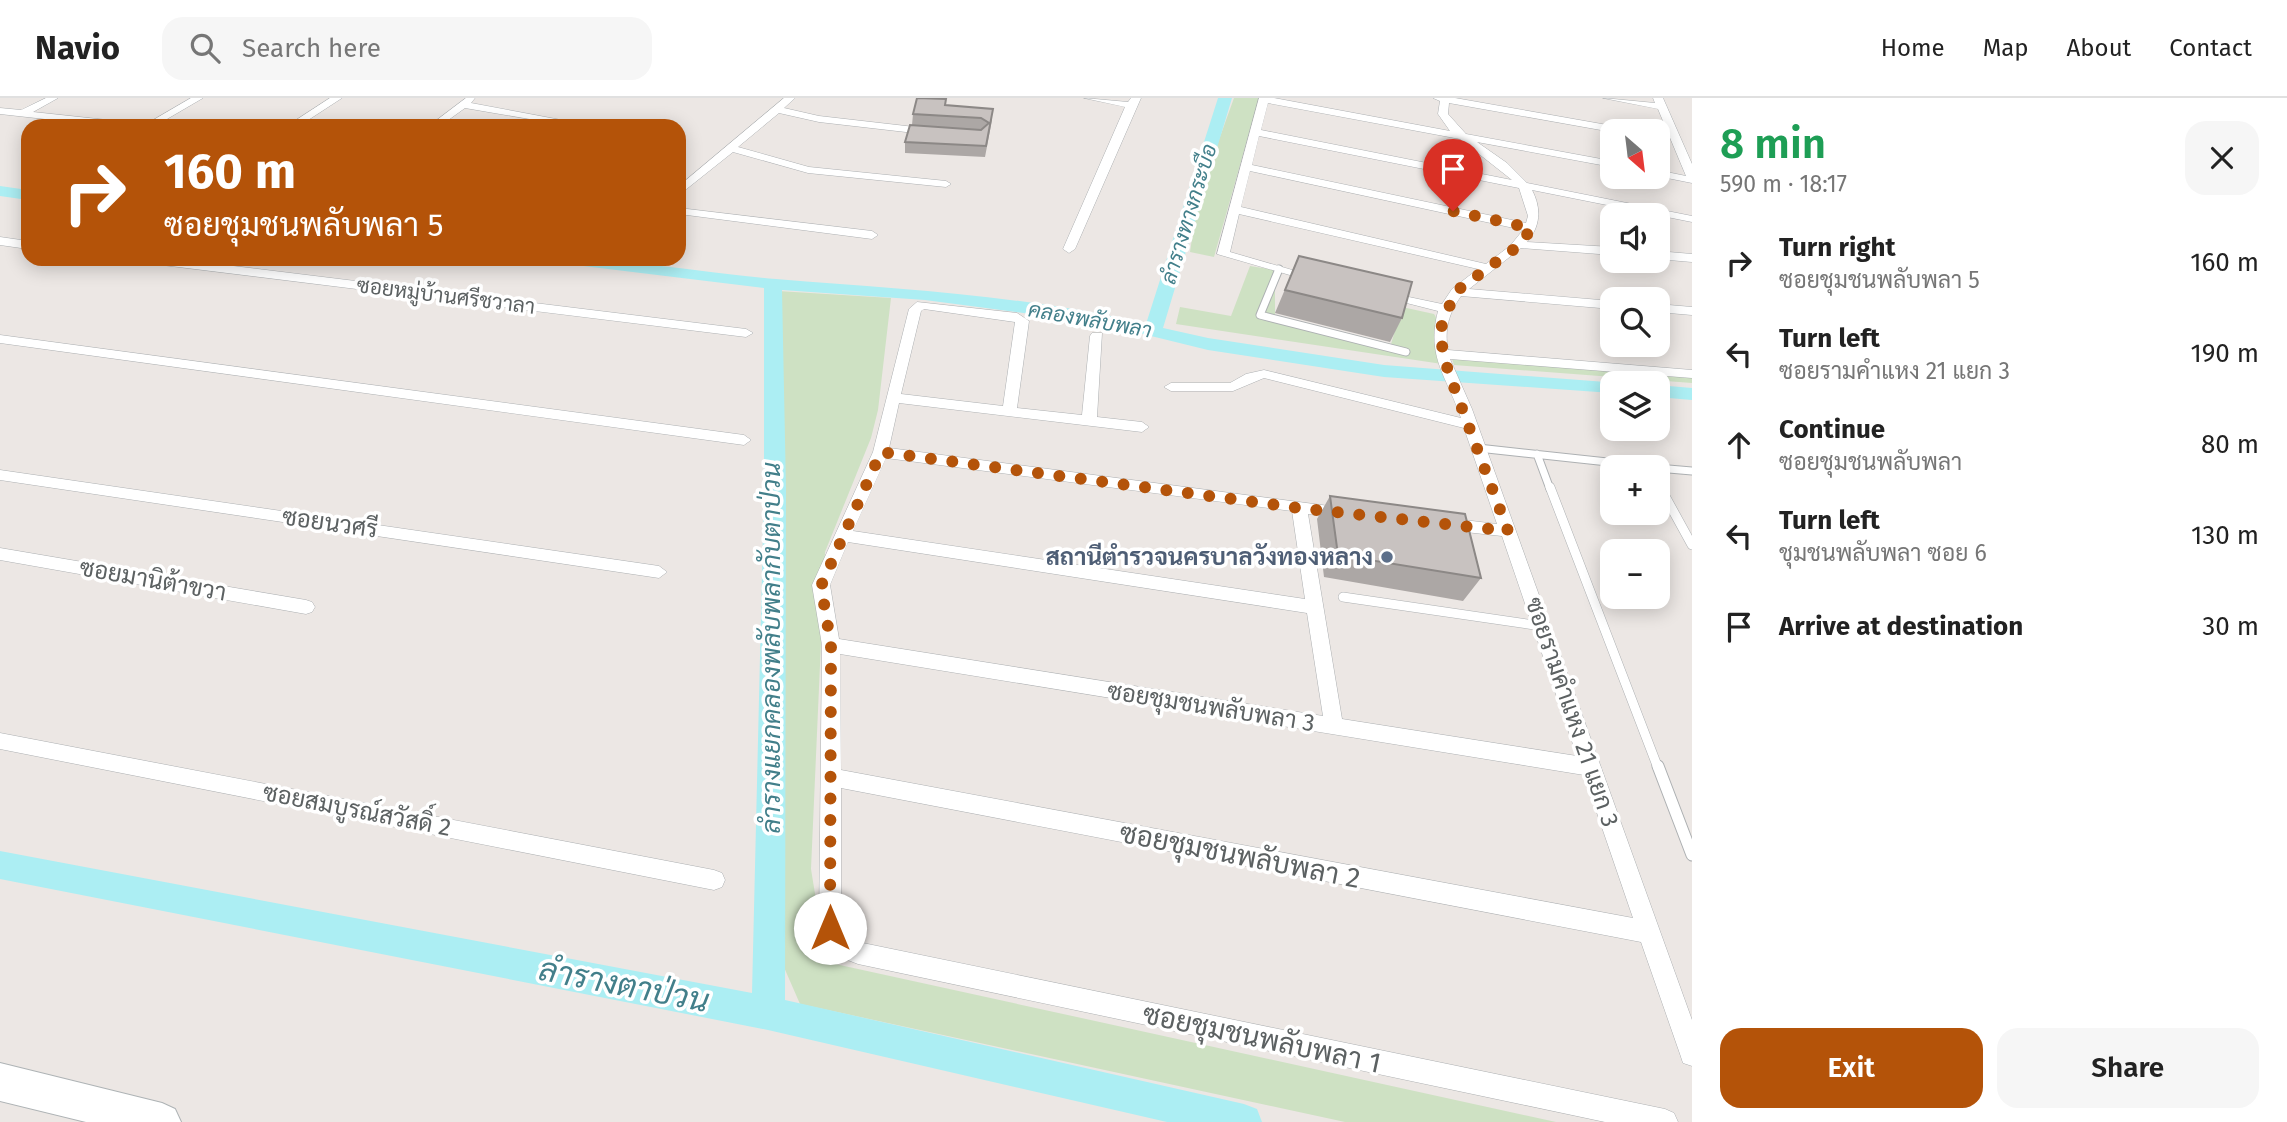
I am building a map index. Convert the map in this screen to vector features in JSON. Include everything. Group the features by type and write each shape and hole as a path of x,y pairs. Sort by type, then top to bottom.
{"street":[{"path":"23,113 53,98"},
{"path":"160,119 198,98"},
{"path":"303,119 337,98"},
{"path":"686,186 790,98"},
{"path":"1069,249 1134,101 1089,98"},
{"path":"1332,282 1223,254 1264,98 1600,162"},
{"path":"1455,292 1521,244 1531,228 1533,210 1529,195 1521,186 1461,136 1443,114 1442,98 1600,126"},
{"path":"1608,98 1660,103 1692,178"},
{"path":"444,119 468,101 554,119"},
{"path":"776,109 867,126 946,133"},
{"path":"0,111 75,119"},
{"path":"1256,132 1692,219"},
{"path":"1670,139 1676,140"},
{"path":"730,148 808,170 946,184"},
{"path":"1245,167 1531,228"},
{"path":"1670,175 1692,178"},
{"path":"1234,209 1488,268"},
{"path":"686,212 872,235"},
{"path":"0,241 21,244"},
{"path":"0,253 21,244"},
{"path":"1521,244 1600,250"},
{"path":"1670,256 1692,258"},
{"name":"ซอยหมู่บ้านศรีชวาลา","path":"203,266 746,333"},
{"path":"1368,292 1446,309"},
{"path":"1455,292 1600,304"},
{"name":"ซอยรามคำแหง 21 แยก 3","path":"1455,292 1446,309 1439,333 1448,371 1508,531 1692,1054"},
{"path":"831,777 831,645 821,586 846,536 881,452 896,373 915,309 922,305 1017,317 1022,321 1009,411"},
{"path":"1670,310 1692,311"},
{"path":"1089,420 1097,336"},
{"path":"0,338 744,440"},
{"path":"1444,354 1692,374"},
{"path":"1171,387 1233,387 1251,377 1264,374 1470,425"},
{"path":"893,398 1143,426"},
{"path":"881,452 1364,515"},
{"name":"ซอยนวศรี","path":"0,475 659,572"},
{"path":"1299,508 1334,727"},
{"path":"1430,523 1508,531"},
{"path":"846,536 1314,607"},
{"name":"ซอยมานิต้าขวา","path":"0,554 306,607"},
{"name":"ซอยชุมชนพลับพลา 3","path":"831,645 1591,766"},
{"name":"ซอยสมบูรณ์สวัสดิ์ 2","path":"0,741 714,880"},
{"name":"ซอยชุมชนพลับพลา 2","path":"831,777 1649,932"},
{"name":"ซอยชุมชนพลับพลา 1","path":"831,777 830,928 835,944 858,953 1665,1122"},
{"path":"0,1082 162,1122"}],"lane":[{"path":"1279,268 1259,315 1406,352"},
{"path":"1478,448 1600,461"},
{"path":"1537,454 1692,855"},
{"path":"1670,469 1692,471"},
{"path":"1670,505 1692,545"},
{"path":"1343,597 1541,626"}],"green space":[{"path":"1234,98 1259,98 1214,257 1190,252 1198,198"},
{"path":"1250,266 1275,270 1275,315 1391,344 1402,307 1434,314 1437,319 1435,335 1442,364 1176,324 1180,307 1231,316"},
{"path":"778,291 891,298 878,410 871,438 825,552 811,869 826,962 1556,1122 1345,1122 800,1004 783,965 784,643"},
{"path":"1451,356 1641,371 1600,371 1600,376 1454,365"},
{"path":"1670,373 1692,375 1692,383 1670,381"}],"building":[{"path":"917,98 946,99 945,105 993,109 986,146 905,142 910,125 981,130 989,123 981,118 913,114"},
{"path":"1299,256 1412,282 1402,318 1285,290"},
{"path":"1330,496 1465,514 1481,578 1338,555"}],"waterway":[{"name":"ลำรางทางกระบือ","path":"1153,330 1225,98"},
{"name":"คลองพลับพลา","path":"0,191 21,194"},
{"name":"คลองพลับพลา","path":"625,266 773,284"},
{"name":"ลำรางแยกคลองพลับพลากับตาป่วน","path":"768,1013 775,489 773,284"},
{"name":"คลองพลับพลา","path":"773,284 925,295 1098,318 1208,344 1384,371 1600,386"},
{"name":"คลองพลับพลา","path":"1670,392 1692,394"},
{"name":"ลำรางตาป่วน","path":"0,865 768,1013"},
{"name":"ลำรางตาป่วน","path":"768,1013 1244,1122"}],"place":[{"name":"สถานีตำรวจนครบาลวังทองหลาง","path":"1387,557"}],"route":[{"path":"830,928 831,645 821,586 846,536 881,452 1299,508 1508,531 1465,409 1448,371 1439,333 1442,318 1455,292 1521,244 1531,228 1453,211"}]}
